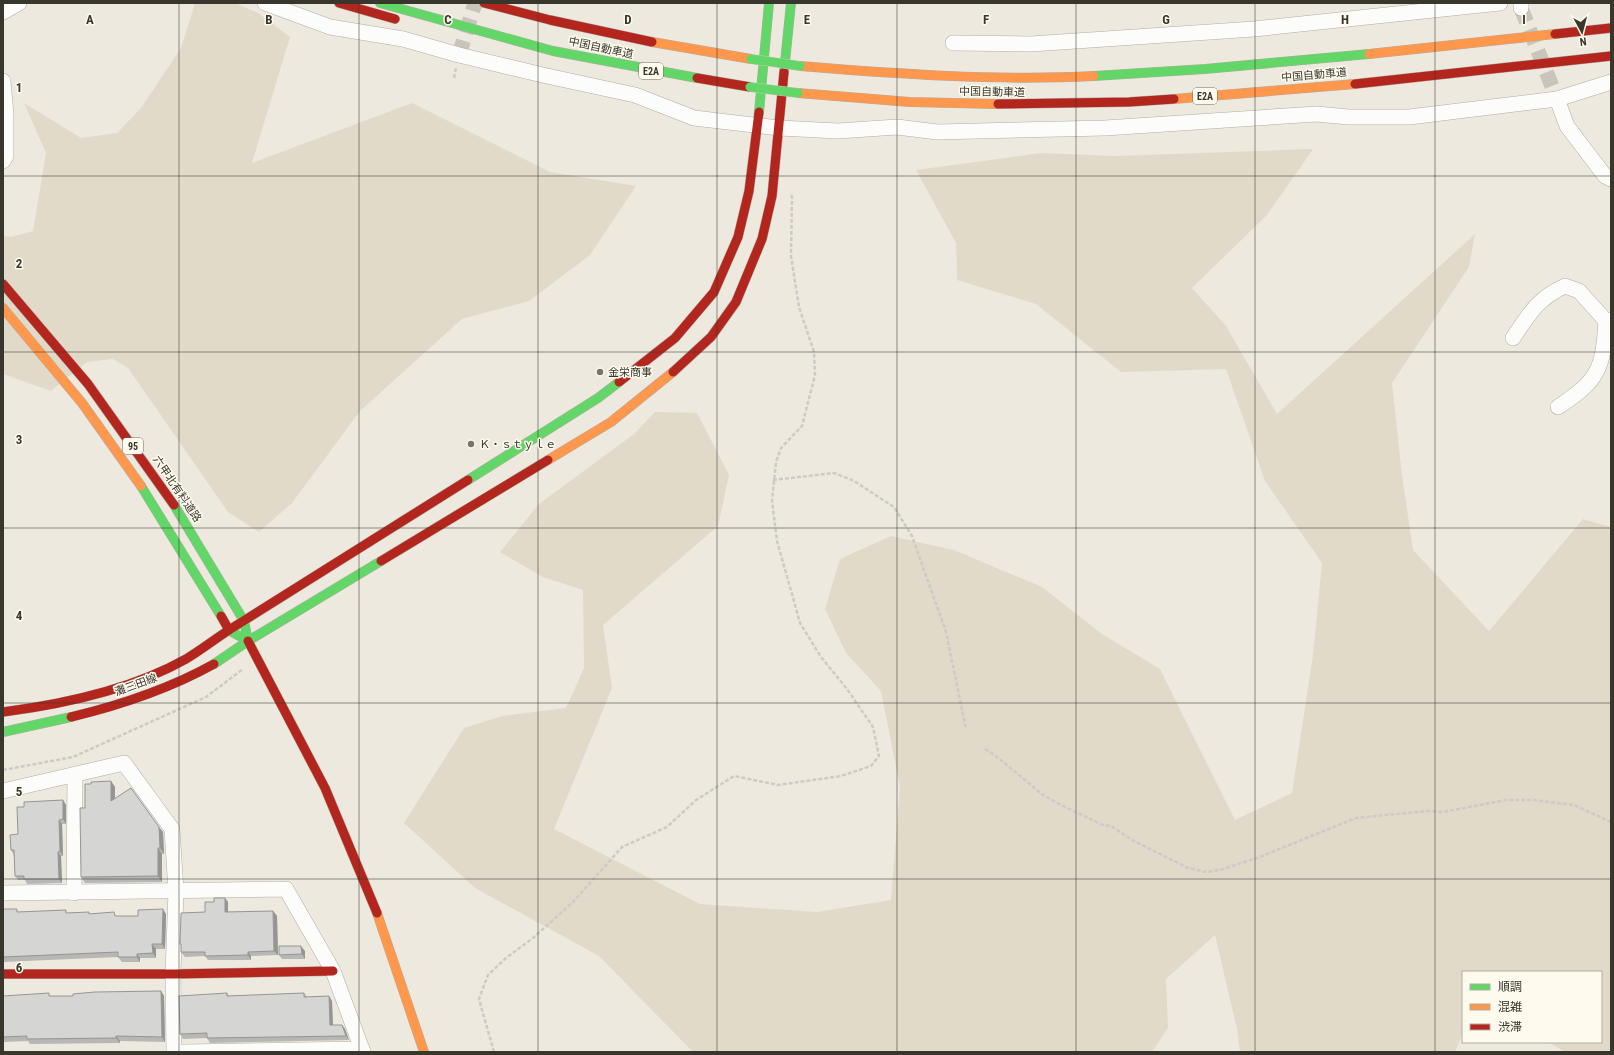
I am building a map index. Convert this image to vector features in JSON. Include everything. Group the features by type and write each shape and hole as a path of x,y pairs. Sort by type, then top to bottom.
{"main road":[{"path":"339,3 406,22"},
{"name":"中国自動車道","path":"380,3 553,51 652,71 750,87 798,93 910,102 1025,104 1129,102 1324,86 1611,56"},
{"name":"中国自動車道","path":"484,3 582,28 657,44 751,59 800,66 956,76 1068,77 1190,70 1316,59 1611,28"},
{"name":"灘三田線","path":"3,712 64,702 138,680 186,659 229,630 598,398 675,338 714,292 738,237 749,191 758,125 769,3"},
{"name":"灘三田線","path":"3,732 65,720 164,688 212,665 248,641 611,422 678,368 711,337 736,302 762,239 772,196 780,128 791,3"},
{"path":"444,31 553,51"},
{"name":"六甲北有料道路","path":"3,284 88,384 152,472 183,518 244,621"},
{"name":"95","path":"3,308 79,400 125,461 167,525 229,630"},
{"name":"95","path":"244,621 248,641"},
{"path":"229,630 248,641 303,744 335,810 378,915 424,1052"},
{"path":"3,974 173,974 333,971"}],"street":[{"path":"3,12 19,3"},
{"path":"265,3 330,27 402,39 525,71 635,95 694,118 780,128 838,131 897,127 944,132 1105,128 1317,114 1348,117 1408,117 1557,99 1611,82"},
{"path":"953,43 1031,44 1254,29 1500,3"},
{"path":"3,81 6,150 6,156 3,161"},
{"path":"1557,99 1567,126 1605,176 1611,179"},
{"path":"1513,338 1534,306 1551,292 1565,286 1579,291 1608,329 1604,352 1597,372 1581,391 1558,407"},
{"path":"3,791 124,763 172,829 176,891 173,974 174,1052"},
{"path":"74,892 75,775"},
{"path":"3,893 286,889 333,971 362,1050 185,1052"}],"path":[{"path":"494,1052 479,999 488,974 506,958 533,938 573,902 622,846 667,827 696,800 734,776 778,785 842,776 871,766 879,756 872,726 847,689 821,657 800,623 777,541 772,501 776,462 781,448 802,426 815,375 814,352 799,307 792,256 792,197 789,190"},
{"path":"773,480 834,474 854,481 894,507 912,536 946,632 966,729"},
{"path":"3,770 73,756 206,698 240,671 258,662"},
{"path":"985,749 996,756 1043,795 1064,807 1103,825 1112,826 1134,841 1188,868 1206,872 1220,870 1256,858 1356,818 1427,811 1443,812 1506,800 1533,800 1574,805 1611,822"}],"shaded area":[{"path":"195,3 235,3 258,13 290,37 252,163 412,103 550,172 636,186 590,255 529,301 462,319 360,411 292,503 259,532 228,512 128,368 113,359 87,362 51,391 3,374 3,236 11,237 33,231 46,153 24,103 81,138 117,133 141,108 181,48"},
{"path":"1313,149 1267,215 1192,288 1226,326 1277,414 1475,234 1469,267 1392,383 1402,475 1413,550 1489,631 1583,519 1611,527 1611,1052 1565,1052 1550,1043 1602,1043 1602,971 1462,971 1462,1035 1455,1052 1240,1052 1237,1029 1215,935 1166,979 1168,1028 1152,1052 693,1052 599,956 475,888 404,823 464,728 502,716 566,708 584,668 583,590 543,577 500,552 539,504 634,434 655,412 697,413 729,475 718,526 603,625 612,688 554,829 700,904 817,912 891,900 900,787 881,691 846,653 825,609 840,559 891,536 954,550 1042,587 1102,634 1160,669 1235,820 1292,793 1313,655 1322,563 1265,481 1226,369 1121,372 1036,304 957,280 956,243 916,170 1041,153 1115,156"}],"building":[{"path":"111,781 111,801 131,788 159,827 160,848 158,848 158,876 81,877 80,808 85,808 85,784 91,784 91,782"},
{"path":"63,800 63,819 59,820 59,879 24,879 24,876 15,876 14,850 11,850 10,835 18,834 17,807 24,807 24,802"},
{"path":"214,898 225,898 225,912 273,911 274,951 248,952 248,955 205,956 205,952 181,952 181,913 205,912 205,902 214,902"},
{"path":"3,909 17,909 17,912 66,910 66,913 89,912 89,914 114,912 115,916 138,916 138,910 163,909 162,944 152,944 153,953 137,954 137,957 118,957 118,952 3,957"},
{"path":"279,946 301,946 302,954 279,955"},
{"path":"161,991 162,1037 116,1036 116,1038 27,1039 27,1036 3,1037 3,996 49,993 49,996 73,996 73,994 95,992"},
{"path":"227,993 227,996 304,993 304,997 329,996 330,1025 342,1025 346,1036 207,1038 207,1033 180,1034 179,996"}],"tunnel":[{"path":"459,55 475,3"},
{"path":"1521,8 1557,99"}],"traffic: fast":[{"path":"380,3 553,51 697,78"},
{"path":"759,112 769,3"},
{"path":"784,72 791,3"},
{"path":"1094,76 1205,69 1369,54"},
{"path":"751,59 800,66"},
{"path":"750,87 798,93"},
{"path":"468,480 598,398 619,382"},
{"path":"141,486 221,616"},
{"path":"174,505 244,621 248,641 214,664"},
{"path":"232,632 248,641 381,561"},
{"path":"3,732 71,717"}],"traffic: slow":[{"path":"1369,54 1555,34"},
{"path":"652,42 751,59"},
{"path":"800,66 947,76 1020,78 1094,76"},
{"path":"1174,99 1355,84"},
{"path":"798,93 910,102 998,104"},
{"path":"3,308 82,403 141,486"},
{"path":"548,460 611,422 673,372"},
{"path":"377,913 424,1052"}],"traffic: jam":[{"path":"339,3 395,19"},
{"path":"484,3 550,20 652,42"},
{"path":"1555,34 1611,28"},
{"path":"1355,84 1611,56"},
{"path":"673,372 711,337 736,302 762,239 772,196 784,72"},
{"path":"697,78 750,87"},
{"path":"998,104 1129,102 1174,99"},
{"path":"619,382 675,338 714,292 738,237 749,191 759,112"},
{"path":"3,284 88,384 174,505"},
{"path":"381,561 548,460"},
{"path":"229,630 468,480"},
{"path":"3,712 74,700 120,687 165,670 192,656 229,630 221,616"},
{"path":"248,641 325,788 377,913"},
{"path":"71,717 108,707 162,689 214,664"},
{"path":"3,974 173,974 333,971"}],"place":[{"name":"金栄商事","path":"600,372"},
{"name":"Ｋ・ｓｔｙｌｅ","path":"471,444"}]}
